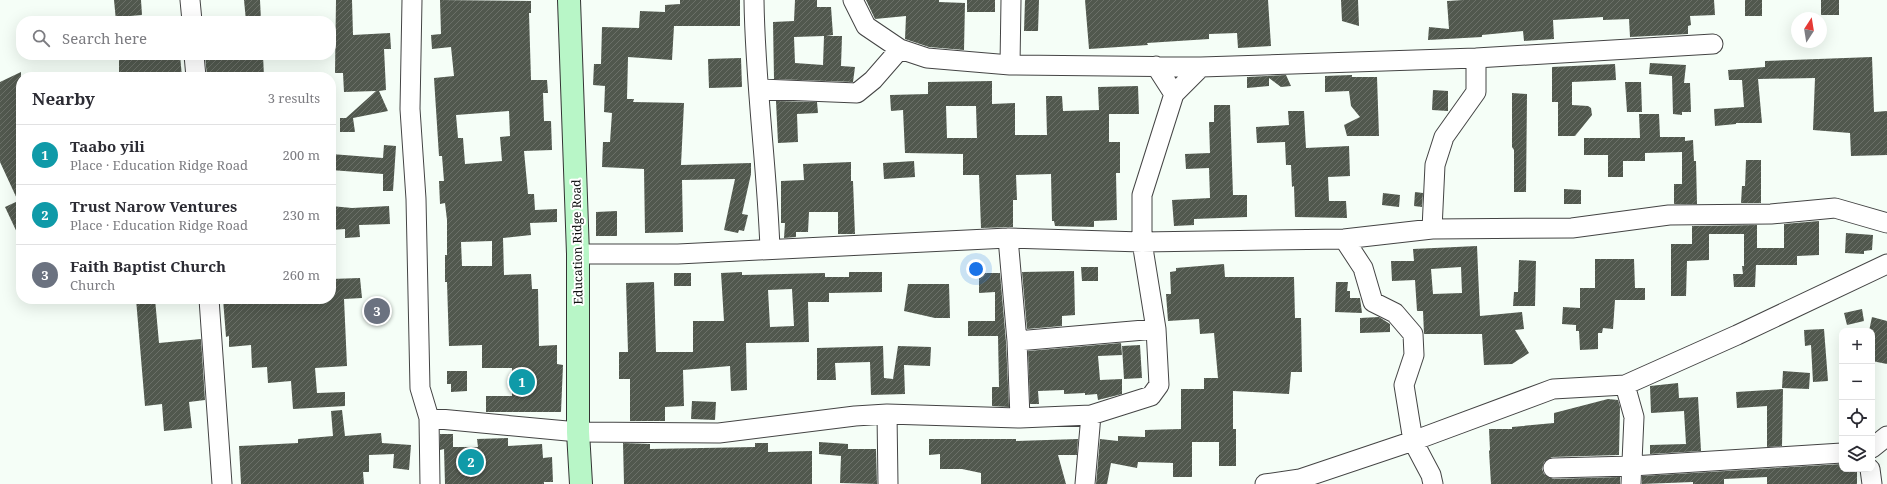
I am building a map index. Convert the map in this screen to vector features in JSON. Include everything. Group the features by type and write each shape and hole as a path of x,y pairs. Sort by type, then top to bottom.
{"main road":[{"name":"Education Ridge Road","path":"569,0 578,254 578,432 581,484"}],"street":[{"path":"190,0 192,16"},
{"path":"412,0 410,109 416,199 420,388 429,418 430,484"},
{"path":"754,0 759,89 768,191 770,249"},
{"path":"853,0 866,26 900,49 927,58 1010,65 1201,67 1476,58 1713,44"},
{"path":"1010,65 1011,0"},
{"path":"759,89 857,93 873,80 900,49"},
{"path":"1432,229 1435,165 1444,138 1476,92 1476,58"},
{"path":"194,60 196,72"},
{"path":"1156,66 1174,94"},
{"path":"429,418 578,432 719,433 856,416 887,414 1020,418 1091,415 1151,396 1159,385 1156,329 1142,242 1142,195 1174,94 1201,67"},
{"path":"578,254 678,254 1008,238 1142,242 1344,239 1432,229 1572,228 1669,215 1771,214 1835,208 1887,223"},
{"path":"1008,238 1020,418"},
{"path":"1344,239 1364,268 1373,302 1395,313 1413,334 1414,355 1404,385 1414,441 1431,475 1433,484"},
{"path":"1265,484 1300,479 1414,441 1553,389 1625,385 1744,332 1887,264"},
{"path":"209,304 222,484"},
{"path":"1016,341 1156,329"},
{"path":"1625,385 1634,417 1631,475"},
{"path":"887,414 888,484"},
{"path":"1085,484 1091,415"},
{"path":"1875,446 1887,436"},
{"path":"1552,468 1631,475 1839,453"},
{"path":"1870,472 1872,484"}],"building":[{"path":"114,0 141,0 142,15 116,16"},
{"path":"244,0 260,0 261,16 246,16"},
{"path":"336,0 352,0 353,35 390,33 391,49 384,49 386,90 379,91 388,111 353,118 355,132 340,132 340,118 346,118 376,91 344,92 343,73 335,72"},
{"path":"440,0 531,1 531,13 529,13 531,80 547,80 548,93 543,93 544,121 551,121 552,150 524,151 528,194 534,194 535,210 557,209 557,222 530,223 531,235 503,238 504,275 531,274 532,289 538,289 539,346 557,345 557,364 563,365 561,412 486,412 486,396 512,396 512,368 482,368 482,345 449,346 447,282 445,282 447,220 445,203 440,204 439,181 444,181 442,156 439,156 434,78 454,76 451,47 432,49 431,35 441,34","holes":["509,111 510,136 500,137 502,161 465,164 463,138 458,138 456,115","492,241 492,266 462,266 461,242"]},
{"path":"680,0 740,0 740,26 674,26 672,60 628,57 627,99 634,99 633,102 684,103 681,165 751,163 751,174 742,214 748,215 744,231 739,230 738,233 724,230 735,179 682,180 683,232 645,233 644,169 602,167 603,142 610,142 612,113 604,112 605,86 593,85 594,64 601,64 602,27 639,28 640,11 665,12 665,5 680,4"},
{"path":"795,0 817,0 817,7 831,7 833,35 826,36 842,36 841,66 855,67 853,82 774,79 773,22 794,21","holes":["824,36 823,65 795,63 794,37"]},
{"path":"866,0 939,0 939,2 965,3 964,50 929,47 905,39 906,16 875,19"},
{"path":"967,0 995,0 995,12 967,12"},
{"path":"1025,0 1039,0 1038,31 1024,31"},
{"path":"1085,0 1268,0 1271,46 1238,48 1237,33 1209,34 1209,39 1089,49"},
{"path":"1341,0 1358,0 1359,26 1342,21"},
{"path":"1714,0 1715,15 1690,16 1691,25 1688,26 1688,34 1630,37 1629,19 1603,20 1603,17 1553,20 1554,39 1524,41 1523,31 1482,35 1482,37 1428,40 1429,27 1449,29 1447,1"},
{"path":"1745,0 1762,0 1762,16 1745,16"},
{"path":"1821,0 1839,0 1839,15 1827,15 1827,12 1821,12"},
{"path":"1872,57 1874,112 1887,111 1887,155 1851,156 1850,133 1813,130 1815,78 1758,79 1762,123 1736,123 1715,126 1714,109 1744,107 1742,80 1729,80 1728,70 1765,67 1765,61"},
{"path":"741,58 742,87 709,88 708,59"},
{"path":"119,60 180,60 182,72 119,72"},
{"path":"205,60 263,60 264,72 207,72"},
{"path":"1650,63 1686,65 1684,83 1690,83 1691,112 1682,112 1682,115 1673,114 1672,76 1649,74"},
{"path":"1615,64 1616,80 1572,82 1572,105 1588,106 1591,108 1592,115 1575,136 1558,136 1558,102 1552,102 1552,67"},
{"path":"16,74 16,197 0,162 0,82"},
{"path":"1286,75 1291,86 1281,87 1269,78 1269,86 1247,88 1247,77"},
{"path":"1352,75 1352,77 1377,77 1379,136 1347,136 1344,125 1360,117 1351,106 1349,91 1325,92 1325,76"},
{"path":"992,81 992,104 1015,103 1015,135 1047,135 1046,96 1062,96 1063,111 1099,110 1098,87 1138,86 1139,114 1109,114 1109,142 1120,142 1120,173 1116,173 1117,220 1094,221 1094,227 1055,226 1054,221 1052,221 1051,174 1016,175 1017,200 1013,200 1013,227 981,228 979,175 963,175 963,154 905,153 903,110 891,111 890,95 928,94 928,82","holes":["946,106 976,106 977,138 947,138"]},
{"path":"1625,82 1641,82 1642,112 1627,112"},
{"path":"1433,90 1448,91 1448,111 1432,110"},
{"path":"1512,93 1527,94 1526,192 1514,192"},
{"path":"776,101 817,102 818,113 797,114 798,142 778,143"},
{"path":"1214,105 1230,105 1233,195 1247,195 1247,217 1194,219 1194,225 1174,226 1172,200 1210,198 1209,168 1186,169 1185,154 1210,153 1209,122 1214,122"},
{"path":"1288,111 1304,111 1306,148 1349,146 1350,176 1328,177 1329,201 1346,201 1347,218 1295,217 1294,186 1292,187 1291,165 1286,165 1285,142 1257,143 1256,127 1289,125"},
{"path":"1639,114 1659,114 1660,137 1685,137 1685,141 1693,140 1694,161 1696,161 1697,204 1674,204 1674,184 1682,184 1682,152 1645,153 1645,161 1623,161 1623,177 1608,177 1608,155 1584,155 1584,138 1640,138"},
{"path":"384,145 396,146 393,191 383,191 383,174 336,170 336,154 383,158"},
{"path":"1746,160 1761,160 1761,203 1741,203 1742,186 1745,186"},
{"path":"914,161 915,177 884,179 883,163"},
{"path":"851,162 855,234 838,234 838,212 809,212 808,232 796,232 796,237 784,238 785,223 781,223 781,181 804,180 803,164"},
{"path":"1564,189 1581,190 1581,204 1564,204"},
{"path":"1415,192 1423,193 1422,207 1414,206"},
{"path":"1383,193 1400,195 1399,207 1382,205"},
{"path":"16,202 16,230 5,207"},
{"path":"336,206 352,208 389,206 390,224 359,225 360,237 345,238 345,229 336,230"},
{"path":"617,211 617,236 596,236 596,212"},
{"path":"1819,221 1819,255 1797,256 1797,265 1756,265 1755,287 1734,287 1733,274 1743,274 1744,234 1709,234 1709,260 1687,261 1686,296 1671,296 1671,244 1692,244 1692,226 1757,225 1757,248 1784,248 1784,224"},
{"path":"1846,233 1873,235 1872,250 1864,251 1864,254 1845,253"},
{"path":"1477,246 1480,316 1522,312 1524,329 1515,330 1529,353 1512,364 1484,365 1482,334 1424,334 1423,311 1417,311 1415,280 1392,281 1391,261 1414,261 1413,249","holes":["1461,267 1462,293 1433,294 1431,269"]},
{"path":"1595,259 1634,259 1635,288 1645,288 1645,300 1615,300 1613,329 1603,328 1602,333 1598,333 1598,349 1580,350 1579,331 1576,331 1576,325 1562,324 1563,307 1580,308 1580,288 1595,288"},
{"path":"1519,260 1536,261 1535,306 1513,306 1514,292 1518,292"},
{"path":"1224,264 1225,277 1294,277 1295,318 1301,318 1302,372 1291,372 1289,394 1233,391 1233,429 1236,429 1236,466 1219,466 1219,442 1192,442 1192,477 1173,477 1173,463 1138,462 1137,468 1111,463 1107,484 1096,484 1100,439 1118,441 1118,436 1145,437 1145,430 1181,429 1181,389 1204,389 1204,378 1218,378 1214,333 1200,334 1199,319 1168,321 1166,294 1171,294 1170,272 1176,271 1176,268"},
{"path":"1081,267 1098,267 1098,281 1082,281"},
{"path":"1074,271 1075,315 1062,316 1062,326 1027,329 1022,272"},
{"path":"742,272 742,275 825,273 825,277 849,277 849,272 882,272 882,292 829,293 829,302 808,302 809,342 746,343 747,390 731,391 730,366 683,370 684,406 665,407 665,421 630,421 630,379 619,379 619,352 628,352 626,283 654,282 656,352 693,352 693,321 724,321 721,273","holes":["792,289 794,326 770,327 768,290"]},
{"path":"674,273 691,273 691,286 674,286"},
{"path":"979,273 1000,273 1006,342 1009,407 992,406 992,387 999,387 998,336 968,336 968,321 995,321 995,292 979,293"},
{"path":"360,278 362,298 344,299 347,366 315,368 317,393 345,392 345,406 293,409 291,381 268,383 267,367 252,368 251,345 229,347 229,336 226,337 223,304 336,304 336,279"},
{"path":"1336,282 1348,282 1347,291 1350,291 1350,298 1360,298 1362,313 1335,312"},
{"path":"908,284 949,284 950,318 935,318 904,311"},
{"path":"136,304 155,304 159,343 201,339 205,400 189,402 192,428 164,431 162,404 145,406"},
{"path":"1862,309 1864,321 1847,325 1844,313"},
{"path":"1379,317 1390,324 1390,332 1360,333 1360,318"},
{"path":"1872,317 1887,321 1887,364 1875,362 1875,328 1870,328"},
{"path":"1824,329 1828,381 1813,382 1811,345 1805,346 1804,330"},
{"path":"1121,343 1122,355 1098,356 1100,380 1122,379 1122,394 1098,400 1097,394 1064,394 1064,390 1038,391 1039,404 1030,404 1028,351"},
{"path":"1140,345 1142,378 1124,379 1122,346"},
{"path":"883,346 884,378 893,379 898,346 931,347 930,366 904,365 905,394 871,395 870,362 835,363 836,380 817,380 817,348"},
{"path":"447,371 467,371 467,391 451,392 451,384 447,384"},
{"path":"1783,371 1810,373 1809,389 1782,388"},
{"path":"1678,383 1679,398 1698,397 1701,451 1650,454 1650,445 1686,444 1684,411 1651,413 1650,386"},
{"path":"1783,389 1782,446 1767,447 1767,406 1737,408 1736,392"},
{"path":"1608,399 1618,400 1620,407 1619,455 1552,457 1544,462 1542,469 1544,474 1553,479 1620,477 1620,484 1491,484 1489,429 1512,429 1512,427 1554,423 1554,413"},
{"path":"692,401 716,402 715,420 691,419"},
{"path":"342,410 345,436 381,433 382,443 411,445 409,470 393,468 394,454 369,455 369,472 363,472 364,484 241,484 239,446 298,443 298,439 333,436 331,411"},
{"path":"440,434 453,434 453,447 478,447 477,439 508,438 508,446 542,444 543,458 552,457 553,482 544,482 544,484 445,484 444,449 440,450"},
{"path":"929,439 1016,439 1016,441 1078,439 1077,455 1058,455 1066,484 981,484 981,473 962,469 940,469 940,454 929,455"},
{"path":"819,442 848,444 848,449 876,449 877,484 840,483 841,456 819,454"},
{"path":"623,443 650,444 650,449 755,447 755,443 768,443 768,452 812,451 812,484 624,484"},
{"path":"1839,464 1839,472 1857,472 1857,484 1767,484 1767,477 1724,479 1724,484 1693,484 1693,482 1642,484 1642,476"}],"place":[{"name":"Faith Baptist Church","path":"377,311"},
{"name":"Taabo yili","path":"522,382"},
{"name":"Trust Narow Ventures","path":"471,462"}]}
